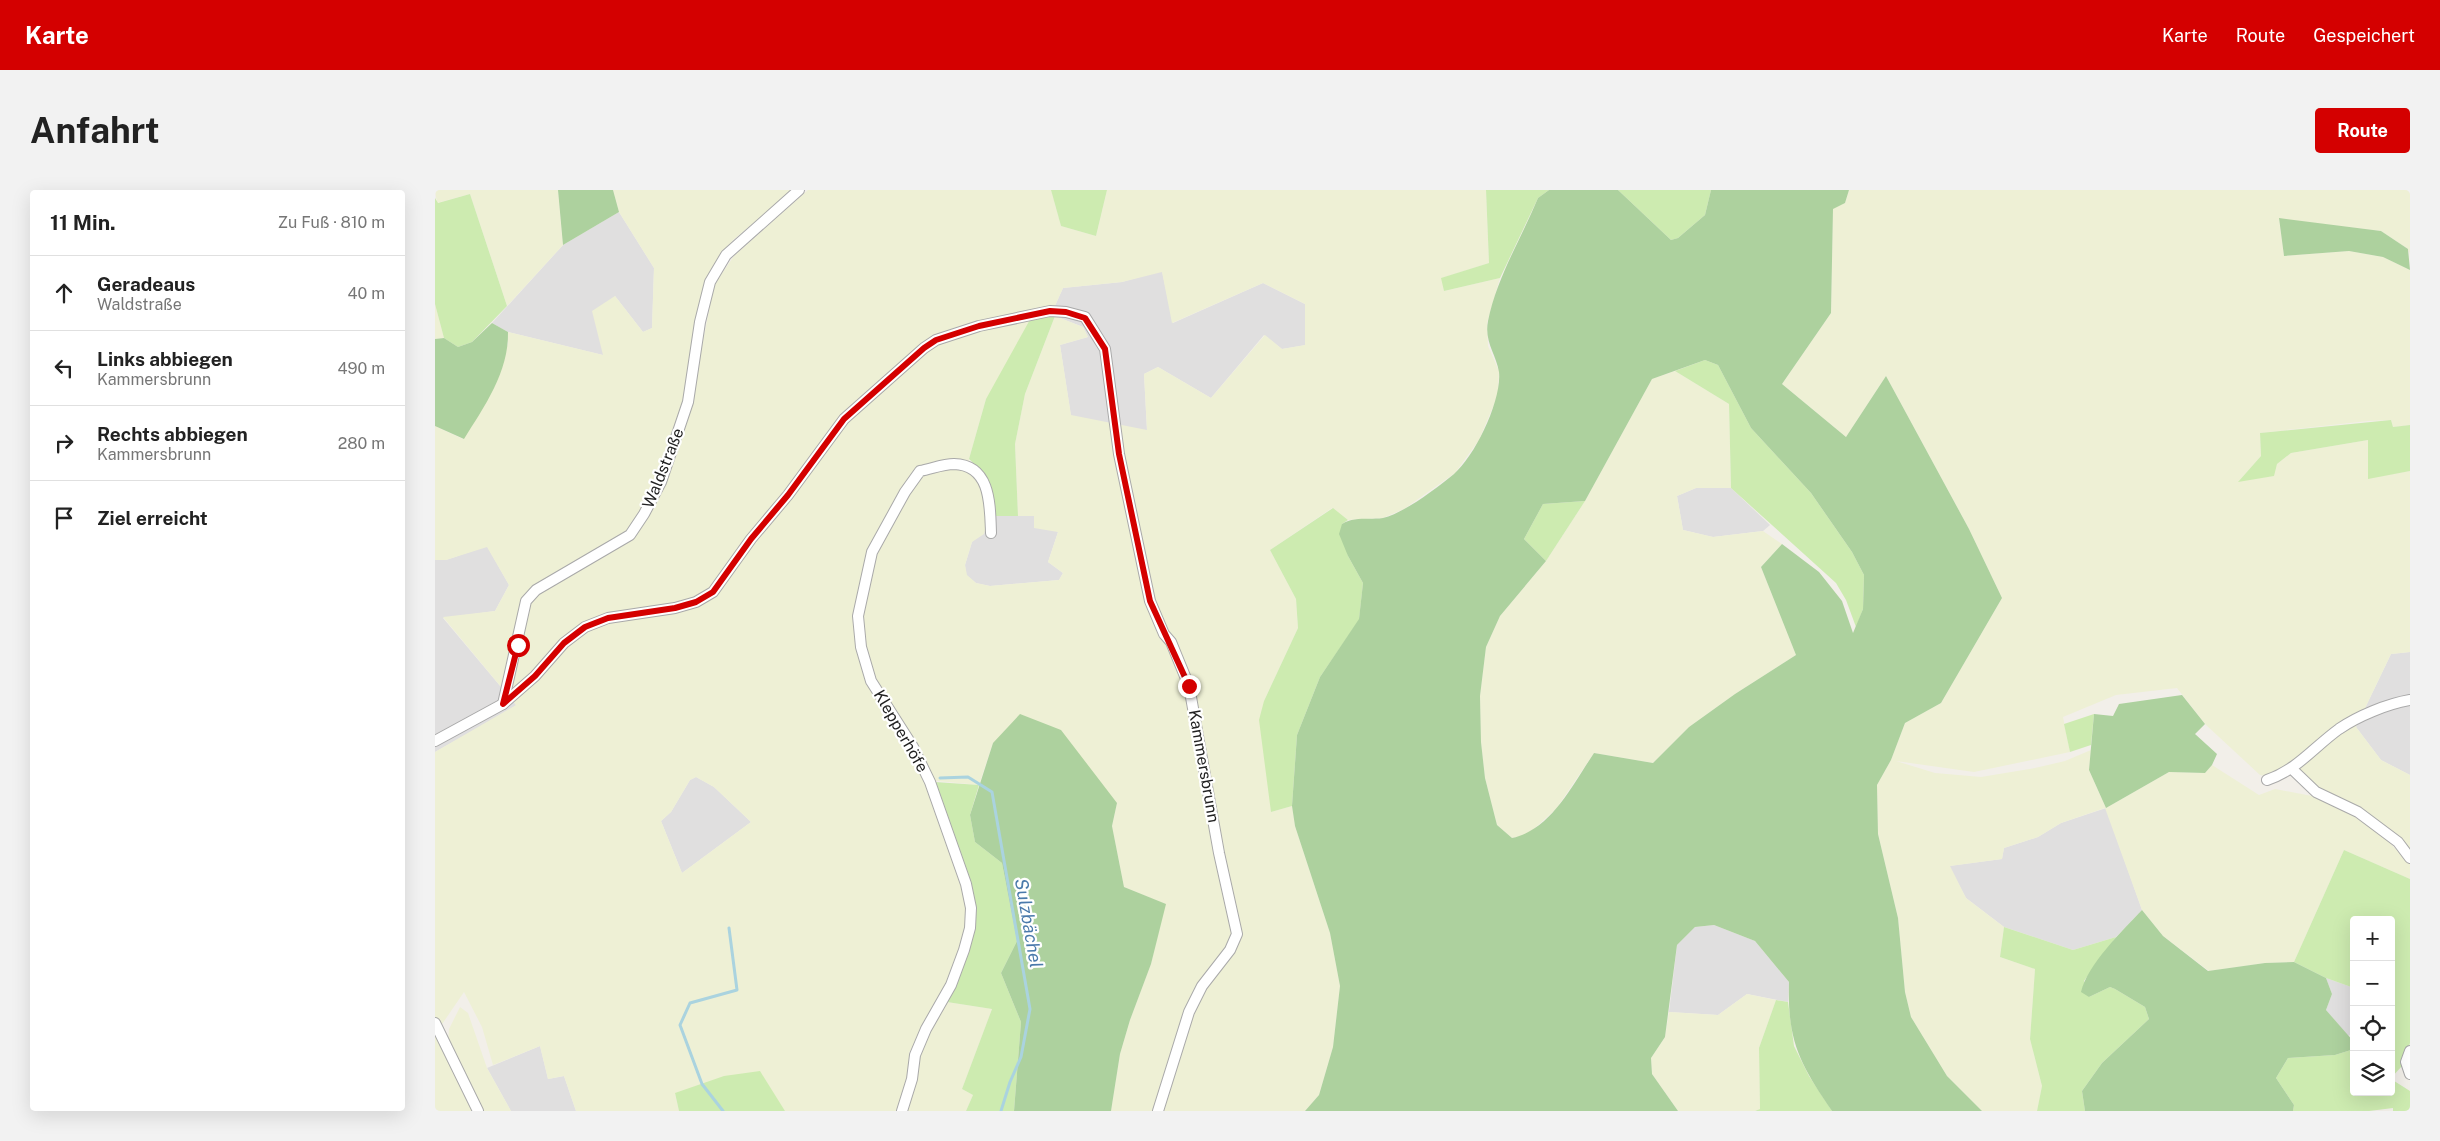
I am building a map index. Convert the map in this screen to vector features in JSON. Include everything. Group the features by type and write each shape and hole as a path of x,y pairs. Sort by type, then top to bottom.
{"street":[{"name":"Waldstraße","path":"503,704 527,601 536,590 630,535 645,514 661,482 688,402 700,322 710,282 726,255 799,190"},
{"name":"Kammersbrunn","path":"503,704 535,676 564,643 585,627 608,618 675,608 696,602 713,592 751,539 788,495 844,419 924,348 936,340 979,326 1050,311 1066,312 1085,318 1105,349 1119,454 1150,601 1189,686 1219,854 1237,934 1230,950 1202,986 1189,1012 1157,1111"},
{"name":"Klepperhöfe","path":"902,1111 912,1079 915,1055 926,1029 951,985 964,950 971,908 966,884 931,782 913,747 871,681 861,648 858,616 872,552 905,492 920,471 954,464 970,467 982,475 990,502 991,533"},
{"path":"2267,780 2292,769 2339,729 2368,714 2410,700"},
{"path":"435,741 503,704"},
{"path":"2292,769 2316,792 2358,812 2398,842 2410,858"},
{"path":"435,1023 478,1111"},
{"path":"2410,1051 2406,1062 2410,1074"}],"shaded area":[{"path":"619,212 654,268 652,328 643,332 615,296 603,355 508,332 492,323 563,245"},
{"path":"1162,271 1173,323 1263,283 1305,304 1306,345 1282,349 1264,335 1211,398 1158,367 1144,374 1147,431 1071,416 1060,345 1088,337 1083,327 1055,316 1054,308 1063,288 1122,282"},
{"path":"1696,488 1731,488 1770,525 1763,531 1713,537 1683,530 1677,496"},
{"path":"989,516 1034,516 1058,532 1048,562 1063,573 1059,580 990,586 976,583 966,575 965,565 972,542"},
{"path":"487,546 509,585 495,611 443,618 517,706 435,752 435,560 446,560"},
{"path":"2410,652 2410,775 2381,760 2356,727 2391,654"},
{"path":"696,777 714,787 751,822 682,873 661,821 671,812 690,780"},
{"path":"2106,808 2142,910 2116,937 2073,950 2004,927 1966,898 1949,866 2002,859 2004,848 2038,837 2061,823"},
{"path":"1714,925 1755,941 1789,982 1788,1002 1747,994 1718,1015 1669,1012 1677,945 1695,927"},
{"path":"2326,978 2350,987 2350,1035 2348,1036 2326,1010 2332,994"},
{"path":"540,1046 548,1079 564,1076 576,1111 511,1111 487,1068"}],"green space":[{"path":"435,190 558,190 563,245 507,306 470,194 437,203"},
{"path":"558,190 613,190 619,212 563,245"},
{"path":"613,190 793,190 733,240 710,272 695,382 714,285 734,256 808,190 1051,190 1061,226 1096,236 1107,190 1486,190 1489,263 1442,278 1444,291 1500,278 1487,323 1488,346 1499,371 1498,395 1479,440 1455,473 1404,509 1383,518 1348,520 1332,508 1270,550 1296,599 1298,628 1264,701 1271,812 1292,806 1295,826 1330,933 1340,986 1333,1047 1319,1095 1305,1111 1111,1111 1120,1054 1130,1020 1151,964 1165,904 1124,887 1112,826 1117,803 993,743 979,785 927,780 958,869 967,903 967,926 950,980 909,1053 913,1056 898,1111 785,1111 779,1103 675,1094 679,1111 576,1111 564,1076 548,1079 540,1046 493,1065 482,1027 464,992 436,1033 472,1111 435,1111 435,752 516,705 443,617 495,611 509,585 487,547 446,560 435,560 435,426 463,439 508,344 508,332 603,355 592,311 615,296 643,332 652,328 654,268 619,212","holes":["1162,272 1172,323 1263,283 1305,304 1305,345 1282,349 1265,335 1211,398 1158,367 1144,374 1147,430 1071,415 1060,345 1088,337 1083,327 1055,316 1025,394 1015,444 1018,516 1034,516 1034,528 1058,532 1048,562 1063,573 1059,580 990,586 976,583 967,575 965,565 972,542 984,534 989,516 982,482 969,470 969,459 986,399 1054,308 1063,288 1122,282","696,777 714,787 751,822 682,873 661,821 671,812 690,780"]},
{"path":"1051,190 1107,190 1096,236 1061,226"},
{"path":"1486,190 1549,190 1538,198 1500,278 1444,291 1441,278 1489,263"},
{"path":"1549,190 1618,190 1671,240 1678,238 1705,215 1711,190 1849,190 1845,203 1833,209 1831,313 1782,384 1846,437 1886,376 1969,529 2002,598 1941,703 1905,723 1891,760 1877,785 1878,834 1898,918 1905,992 1911,1017 1947,1076 1982,1111 1832,1111 1811,1079 1793,1036 1790,1020 1789,982 1755,941 1714,925 1695,927 1677,945 1665,1037 1651,1058 1652,1074 1678,1111 1305,1111 1319,1095 1333,1047 1340,986 1330,933 1295,826 1292,806 1297,735 1320,677 1359,619 1363,583 1348,556 1339,534 1342,524 1357,519 1383,518 1401,511 1420,499 1439,486 1462,466 1478,441 1492,412 1499,384 1498,366 1488,335 1488,321 1503,274 1538,198","holes":["1705,360 1718,365 1751,428 1811,493 1852,552 1864,575 1863,609 1853,633 1842,601 1819,572 1782,544 1761,567 1796,655 1735,694 1689,727 1653,763 1594,753 1550,816 1526,833 1512,838 1497,825 1485,778 1481,742 1480,696 1486,647 1500,616 1546,561 1524,539 1543,504 1585,501 1652,379"]},
{"path":"1618,190 1711,190 1705,215 1678,238 1671,240"},
{"path":"1849,190 2410,190 2410,254 2408,249 2381,231 2279,219 2284,256 2349,251 2383,257 2410,270 2410,425 2393,427 2391,420 2368,421 2260,433 2261,456 2239,481 2273,476 2277,464 2291,453 2368,440 2369,478 2410,471 2410,652 2391,654 2356,727 2381,760 2410,775 2410,855 2390,832 2362,811 2321,792 2288,769 2273,777 2260,775 2205,724 2177,688 2116,695 2063,717 2070,752 1974,772 1896,761 1935,773 1981,777 2065,761 2091,750 2089,770 2106,808 2169,772 2205,773 2212,765 2259,795 2275,789 2312,796 2358,817 2383,836 2410,864 2410,879 2344,850 2294,962 2265,963 2209,971 2163,936 2142,910 2105,808 2061,823 2038,837 2004,848 2002,859 1950,866 1966,898 2004,927 2000,957 2035,969 2030,1039 2042,1086 2037,1111 1982,1111 1947,1076 1911,1017 1905,992 1898,918 1878,834 1877,785 1891,760 1905,723 1941,703 2002,598 1969,529 1886,376 1846,437 1782,384 1831,313 1833,208 1845,203"},
{"path":"470,194 507,306 472,342 458,347 444,338 435,304 435,198 438,203"},
{"path":"2279,218 2381,231 2408,249 2410,270 2383,257 2349,251 2284,256"},
{"path":"435,304 444,338 435,339"},
{"path":"1032,316 1055,316 1025,394 1015,444 1018,516 995,516 988,484 981,472 969,459 986,399"},
{"path":"492,323 508,332 504,361 494,388 464,439 435,426 435,339 444,338 458,347 472,342"},
{"path":"1705,360 1718,365 1751,428 1811,493 1852,552 1864,575 1863,609 1856,627 1846,600 1836,583 1731,488 1729,404 1675,371"},
{"path":"1675,371 1729,404 1731,488 1696,488 1677,496 1683,530 1713,537 1763,531 1782,544 1761,567 1796,655 1735,694 1689,727 1653,763 1594,753 1556,809 1527,835 1512,838 1497,825 1485,778 1481,742 1480,696 1486,647 1500,616 1546,561 1585,501 1652,379"},
{"path":"2391,420 2393,427 2410,425 2410,471 2368,479 2368,440 2291,453 2277,464 2274,476 2238,482 2261,456 2260,433"},
{"path":"1585,501 1546,561 1524,539 1543,504"},
{"path":"1333,508 1348,520 1342,524 1348,556 1363,583 1359,620 1320,677 1297,735 1292,806 1271,812 1259,720 1264,701 1298,628 1296,599 1270,550"},
{"path":"2182,695 2205,724 2195,734 2217,754 2212,765 2205,773 2169,772 2106,808 2089,770 2094,714 2113,716 2119,704"},
{"path":"1020,714 1061,730 1117,803 1112,826 1124,887 1166,904 1151,964 1130,1020 1120,1054 1111,1111 1014,1111 1021,1022 1001,973 1017,941 1002,863 975,842 970,815 993,743"},
{"path":"2094,714 2091,745 2070,752 2064,724"},
{"path":"935,782 979,785 970,815 975,842 1002,863 1017,941 1001,973 1021,1022 1014,1111 966,1111 973,1095 962,1089 992,1009 947,1002 961,972 974,929"},
{"path":"2344,850 2410,879 2410,1043 2402,1066 2395,1074 2395,916 2350,916 2350,987 2326,978 2294,962"},
{"path":"2142,910 2163,936 2208,971 2265,963 2294,962 2326,978 2332,994 2326,1010 2350,1037 2350,1050 2335,1055 2288,1058 2276,1078 2294,1105 2293,1111 2085,1111 2082,1091 2102,1063 2149,1019 2145,1007 2110,987 2089,997 2081,992 2098,959"},
{"path":"2004,927 2073,950 2116,937 2084,981 2089,997 2110,987 2145,1007 2149,1019 2102,1063 2082,1091 2085,1111 2037,1111 2042,1086 2030,1039 2035,969 2000,957"},
{"path":"1747,994 1776,1000 1759,1048 1760,1109 1755,1111 1678,1111 1652,1074 1651,1058 1665,1037 1669,1012 1718,1015"},
{"path":"1776,1000 1788,1002 1794,1046 1809,1076 1832,1111 1755,1111 1760,1109 1759,1048"},
{"path":"947,1002 992,1009 962,1089 973,1095 966,1111 905,1111 918,1054 926,1032"},
{"path":"460,1007 468,1013 487,1068 511,1111 482,1111 448,1042 449,1029"},
{"path":"2350,1050 2350,1096 2395,1096 2395,1082 2410,1091 2410,1111 2393,1111 2393,1108 2369,1111 2293,1111 2294,1105 2276,1078 2288,1058 2335,1055"},
{"path":"760,1071 785,1111 679,1111 675,1093 724,1076"}],"waterway":[{"name":"Sulzbächel","path":"940,778 968,777 992,792 1030,1009 1021,1057 1010,1082 1001,1111"},
{"path":"723,1111 702,1084 680,1025 690,1003 737,990 729,928"}],"route":[{"path":"518,645 503,704 535,676 564,643 585,627 608,618 675,608 696,602 713,592 751,539 788,495 844,419 924,348 936,340 979,326 1050,311 1066,312 1085,318 1105,349 1119,454 1150,601 1164,634 1171,642 1189,686"}]}
